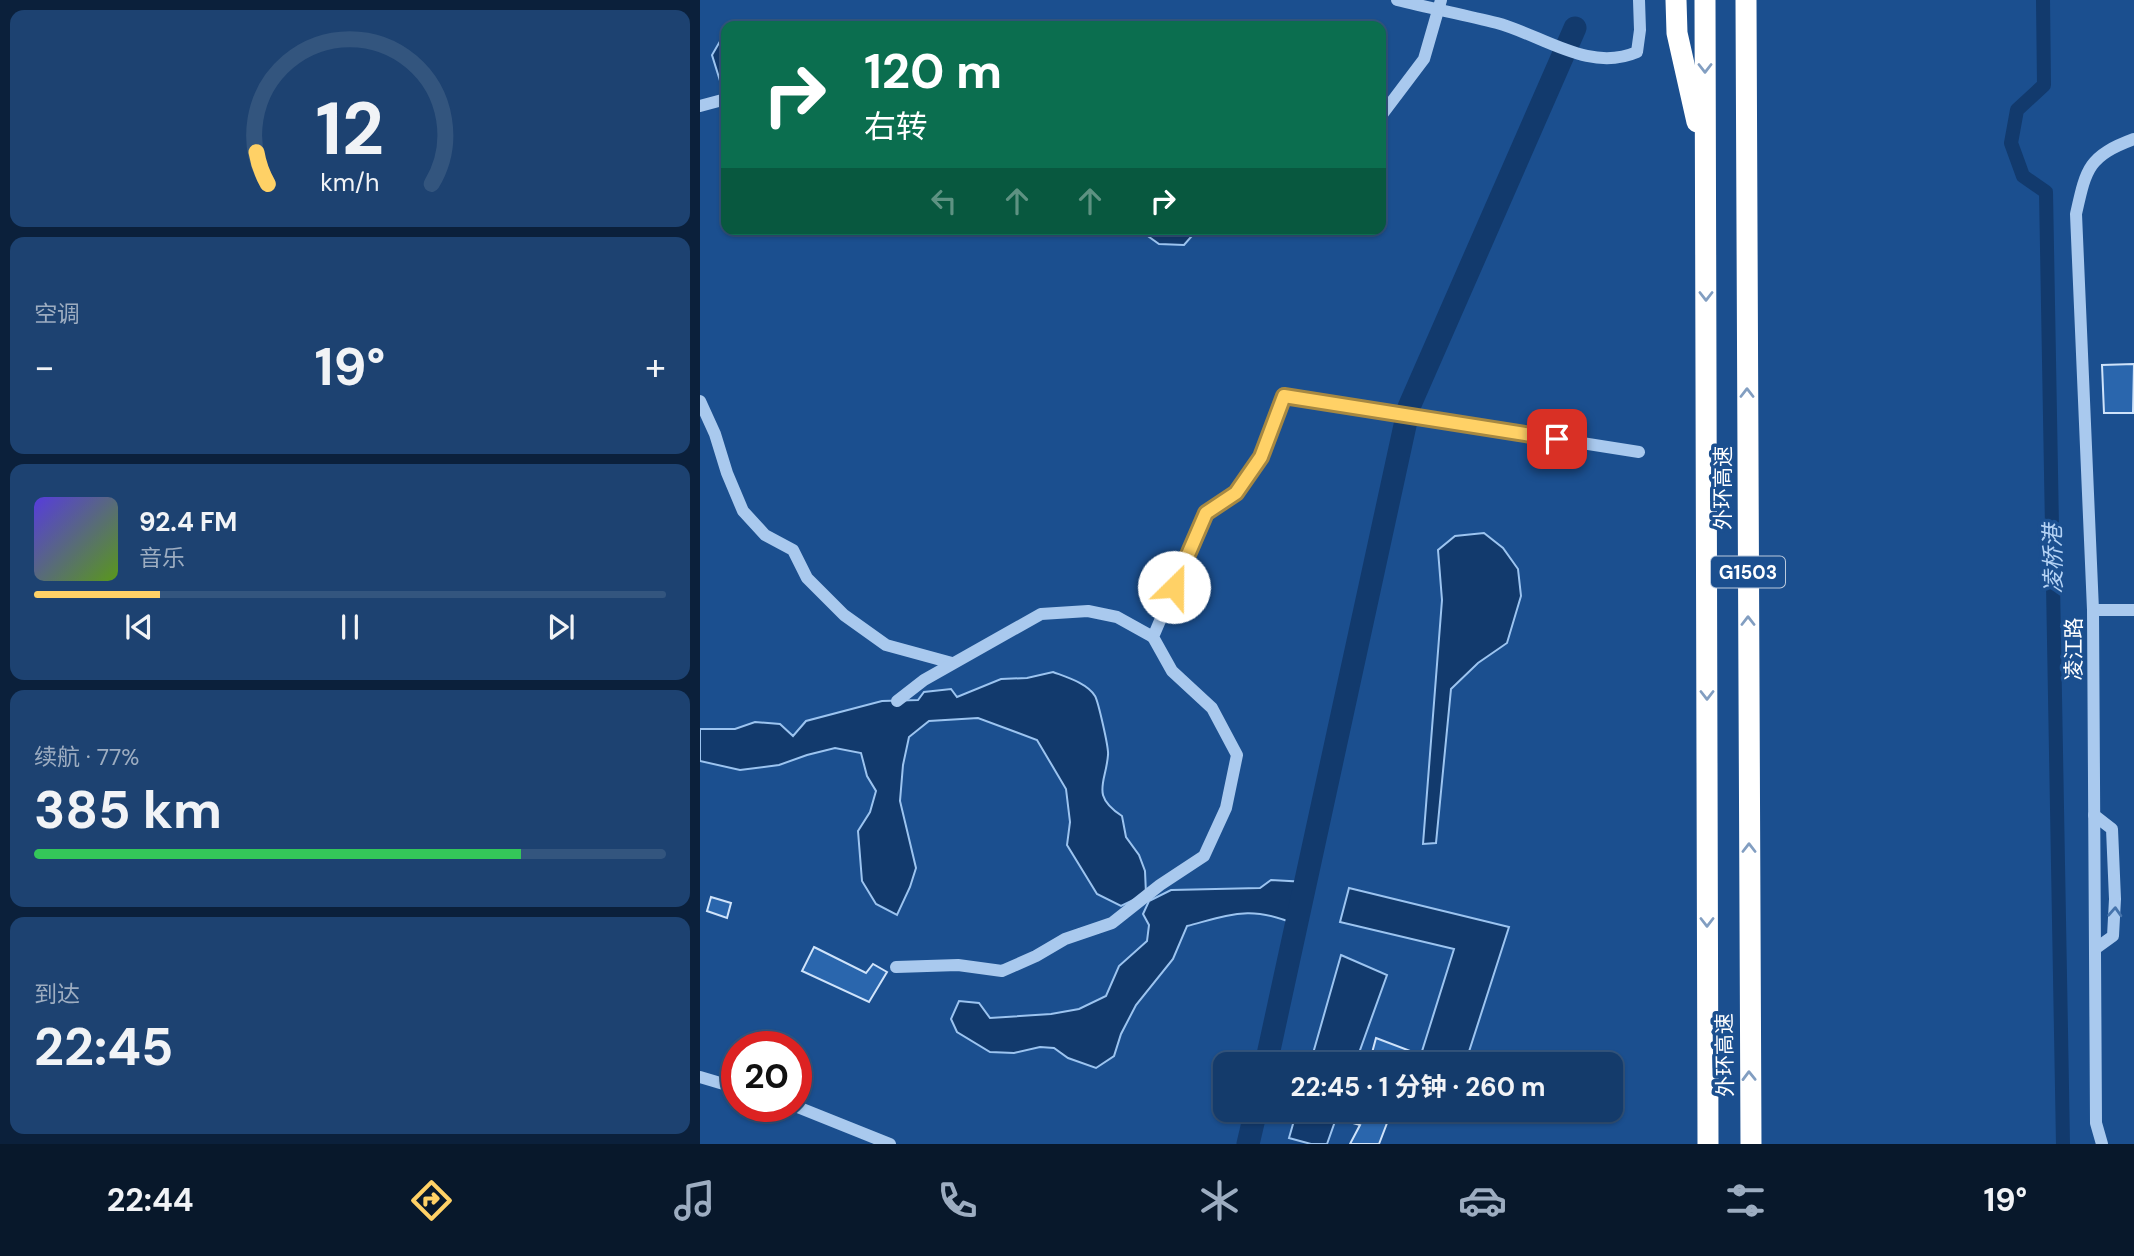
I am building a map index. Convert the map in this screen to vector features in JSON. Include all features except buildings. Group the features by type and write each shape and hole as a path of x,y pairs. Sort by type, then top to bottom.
{"highway":[{"path":"1676,0 1678,33 1705,161"},
{"name":"外环高速","path":"1705,0 1708,1144"},
{"name":"外环高速","path":"1746,0 1751,1144"},
{"path":"1747,172 1757,0"}],"street":[{"path":"1397,0 1440,5 1591,57 1629,56 1637,52 1640,30 1639,0"},
{"path":"1386,109 1424,59 1440,5"},
{"path":"700,106 721,100"},
{"name":"凌江路","path":"2102,1144 2096,1123 2093,610 2076,214 2083,179 2095,160 2112,147 2134,139"},
{"path":"1153,637 1206,513 1236,493 1261,457 1284,396 1639,452"},
{"path":"700,401 743,511 765,535 793,550 807,578 844,615 887,645 952,663"},
{"path":"2093,610 2134,610"},
{"path":"896,967 958,965 1002,971 1065,939 1112,923 1160,885 1204,856 1226,808 1237,755 1212,708 1172,671 1153,637 1117,617 1088,611 1041,614 924,680 898,701"},
{"path":"2094,814 2112,829 2115,899 2113,936 2095,949"},
{"path":"700,1077 721,1083"},
{"path":"812,1113 890,1144"}],"water":[{"path":"721,40 721,84 712,55"},
{"path":"1146,235 1193,235 1184,245 1159,244"},
{"path":"1484,533 1503,548 1518,569 1521,596 1507,643 1478,663 1451,689 1436,843 1423,844 1442,600 1438,550 1455,536"},
{"path":"1053,672 1087,687 1095,696 1098,706 1108,751 1103,795 1106,802 1122,816 1126,837 1139,855 1145,871 1146,894 1121,906 1097,894 1067,845 1070,822 1066,789 1037,740 978,718 929,721 909,737 900,801 916,868 897,915 876,904 862,881 858,831 870,812 876,791 867,776 861,753 835,748 779,765 740,770 700,761 700,729 735,729 755,722 780,724 793,736 806,721 882,701 918,700 924,692 951,689 957,697 1001,679 1027,678"},
{"path":"1271,880 1306,882 1297,925 1254,913 1230,915 1187,926 1173,959 1136,1005 1121,1034 1114,1056 1096,1068 1068,1058 1054,1048 1040,1047 1014,1053 990,1052 957,1032 951,1019 959,1001 979,1003 990,1018 1051,1014 1079,1009 1106,996 1119,966 1147,941 1149,925 1143,914 1149,901 1171,890 1260,888"},
{"path":"1349,888 1509,927 1469,1052 1422,1052 1454,949 1340,922"},
{"path":"1341,955 1387,975 1359,1052 1313,1052"},
{"path":"1294,1122 1335,1122 1327,1144 1311,1144 1289,1138"}],"waterway":[{"name":"凌桥港","path":"2043,0 2044,85 2017,110 2011,143 2023,176 2046,192 2063,1144"},
{"path":"1269,1052 1409,407 1575,28"},
{"path":"1248,1144 1253,1122"}],"route":[{"path":"1174,587 1206,513 1236,493 1261,457 1284,396 1557,439"}]}
